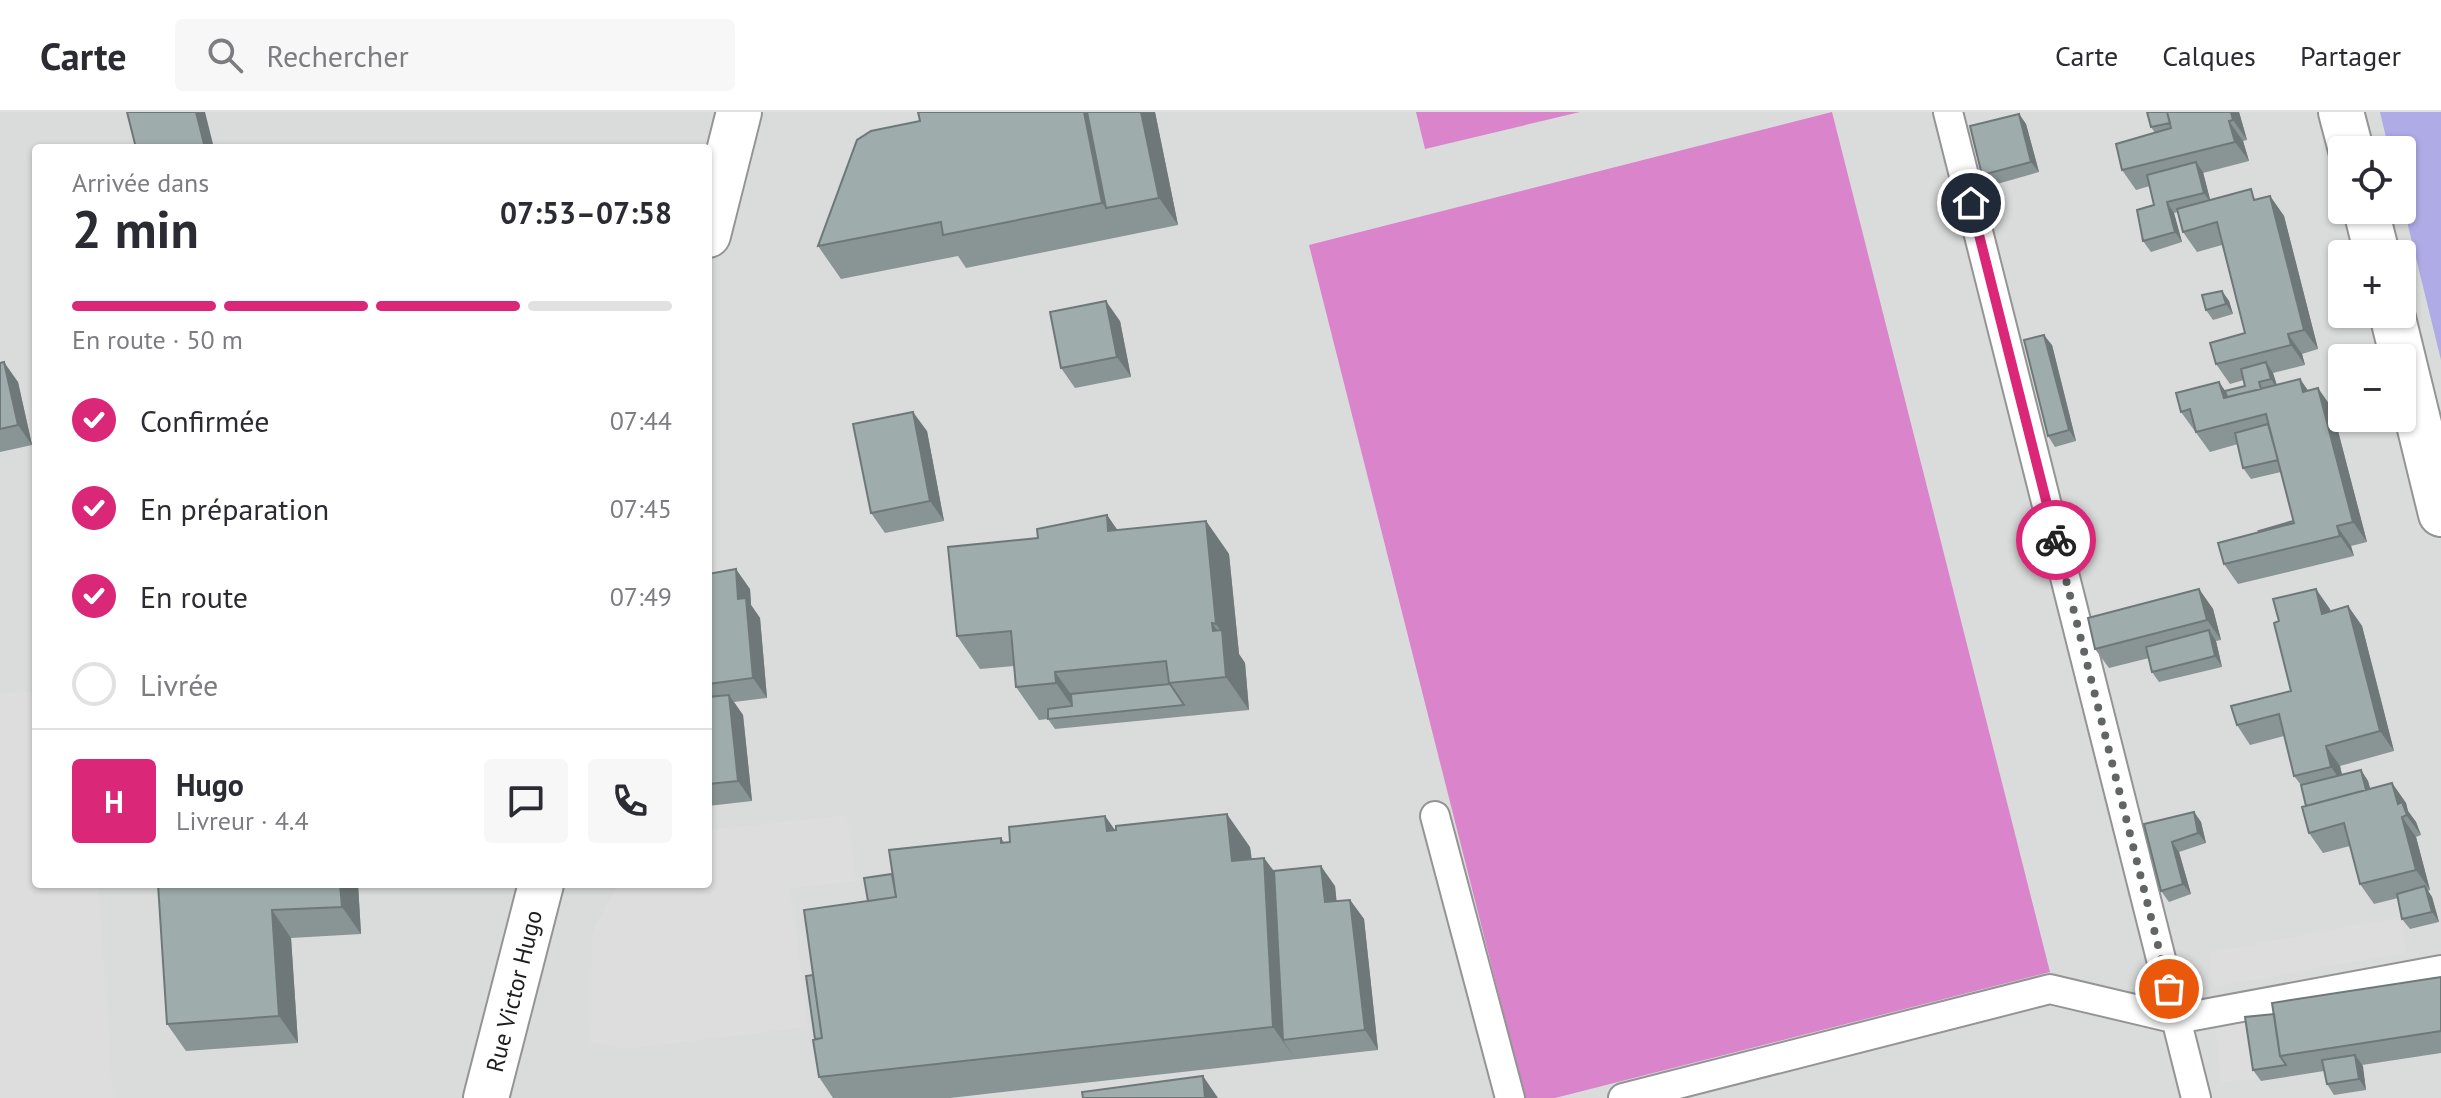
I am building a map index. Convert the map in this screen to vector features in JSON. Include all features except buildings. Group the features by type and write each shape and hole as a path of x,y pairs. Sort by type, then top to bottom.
{"street":[{"path":"712,219 739,112"},
{"path":"2341,112 2347,136"},
{"path":"2395,328 2441,514"},
{"name":"Rue Victor Hugo","path":"486,1098 540,888"}],"lane":[{"path":"1948,112 2196,1098"},
{"path":"1435,816 1510,1098"},
{"path":"1623,1098 2050,989 2177,1019 2441,970"}],"shaded area":[{"path":"0,112 2441,112 2441,1098 0,1098"},
{"path":"1416,112 1580,112 1425,149"},
{"path":"1832,112 2050,972 1555,1098 1525,1098 1309,245"},
{"path":"2380,112 2441,112 2441,360 2416,258 2416,240 2412,240 2408,224 2416,224 2416,136 2386,136"},
{"path":"32,691 32,888 98,888 113,1098 0,1098 0,694"},
{"path":"847,815 856,881 790,888 808,1027 624,1049 590,1042 592,933 616,888 712,888 712,830"},
{"path":"2400,917 2407,952 2214,987 2208,953"},
{"path":"2250,1020 2255,1079 2221,1082 2215,1023"}],"way so far":[{"path":"2056,540 2169,989"}],"route":[{"path":"1971,203 2056,540"}]}
